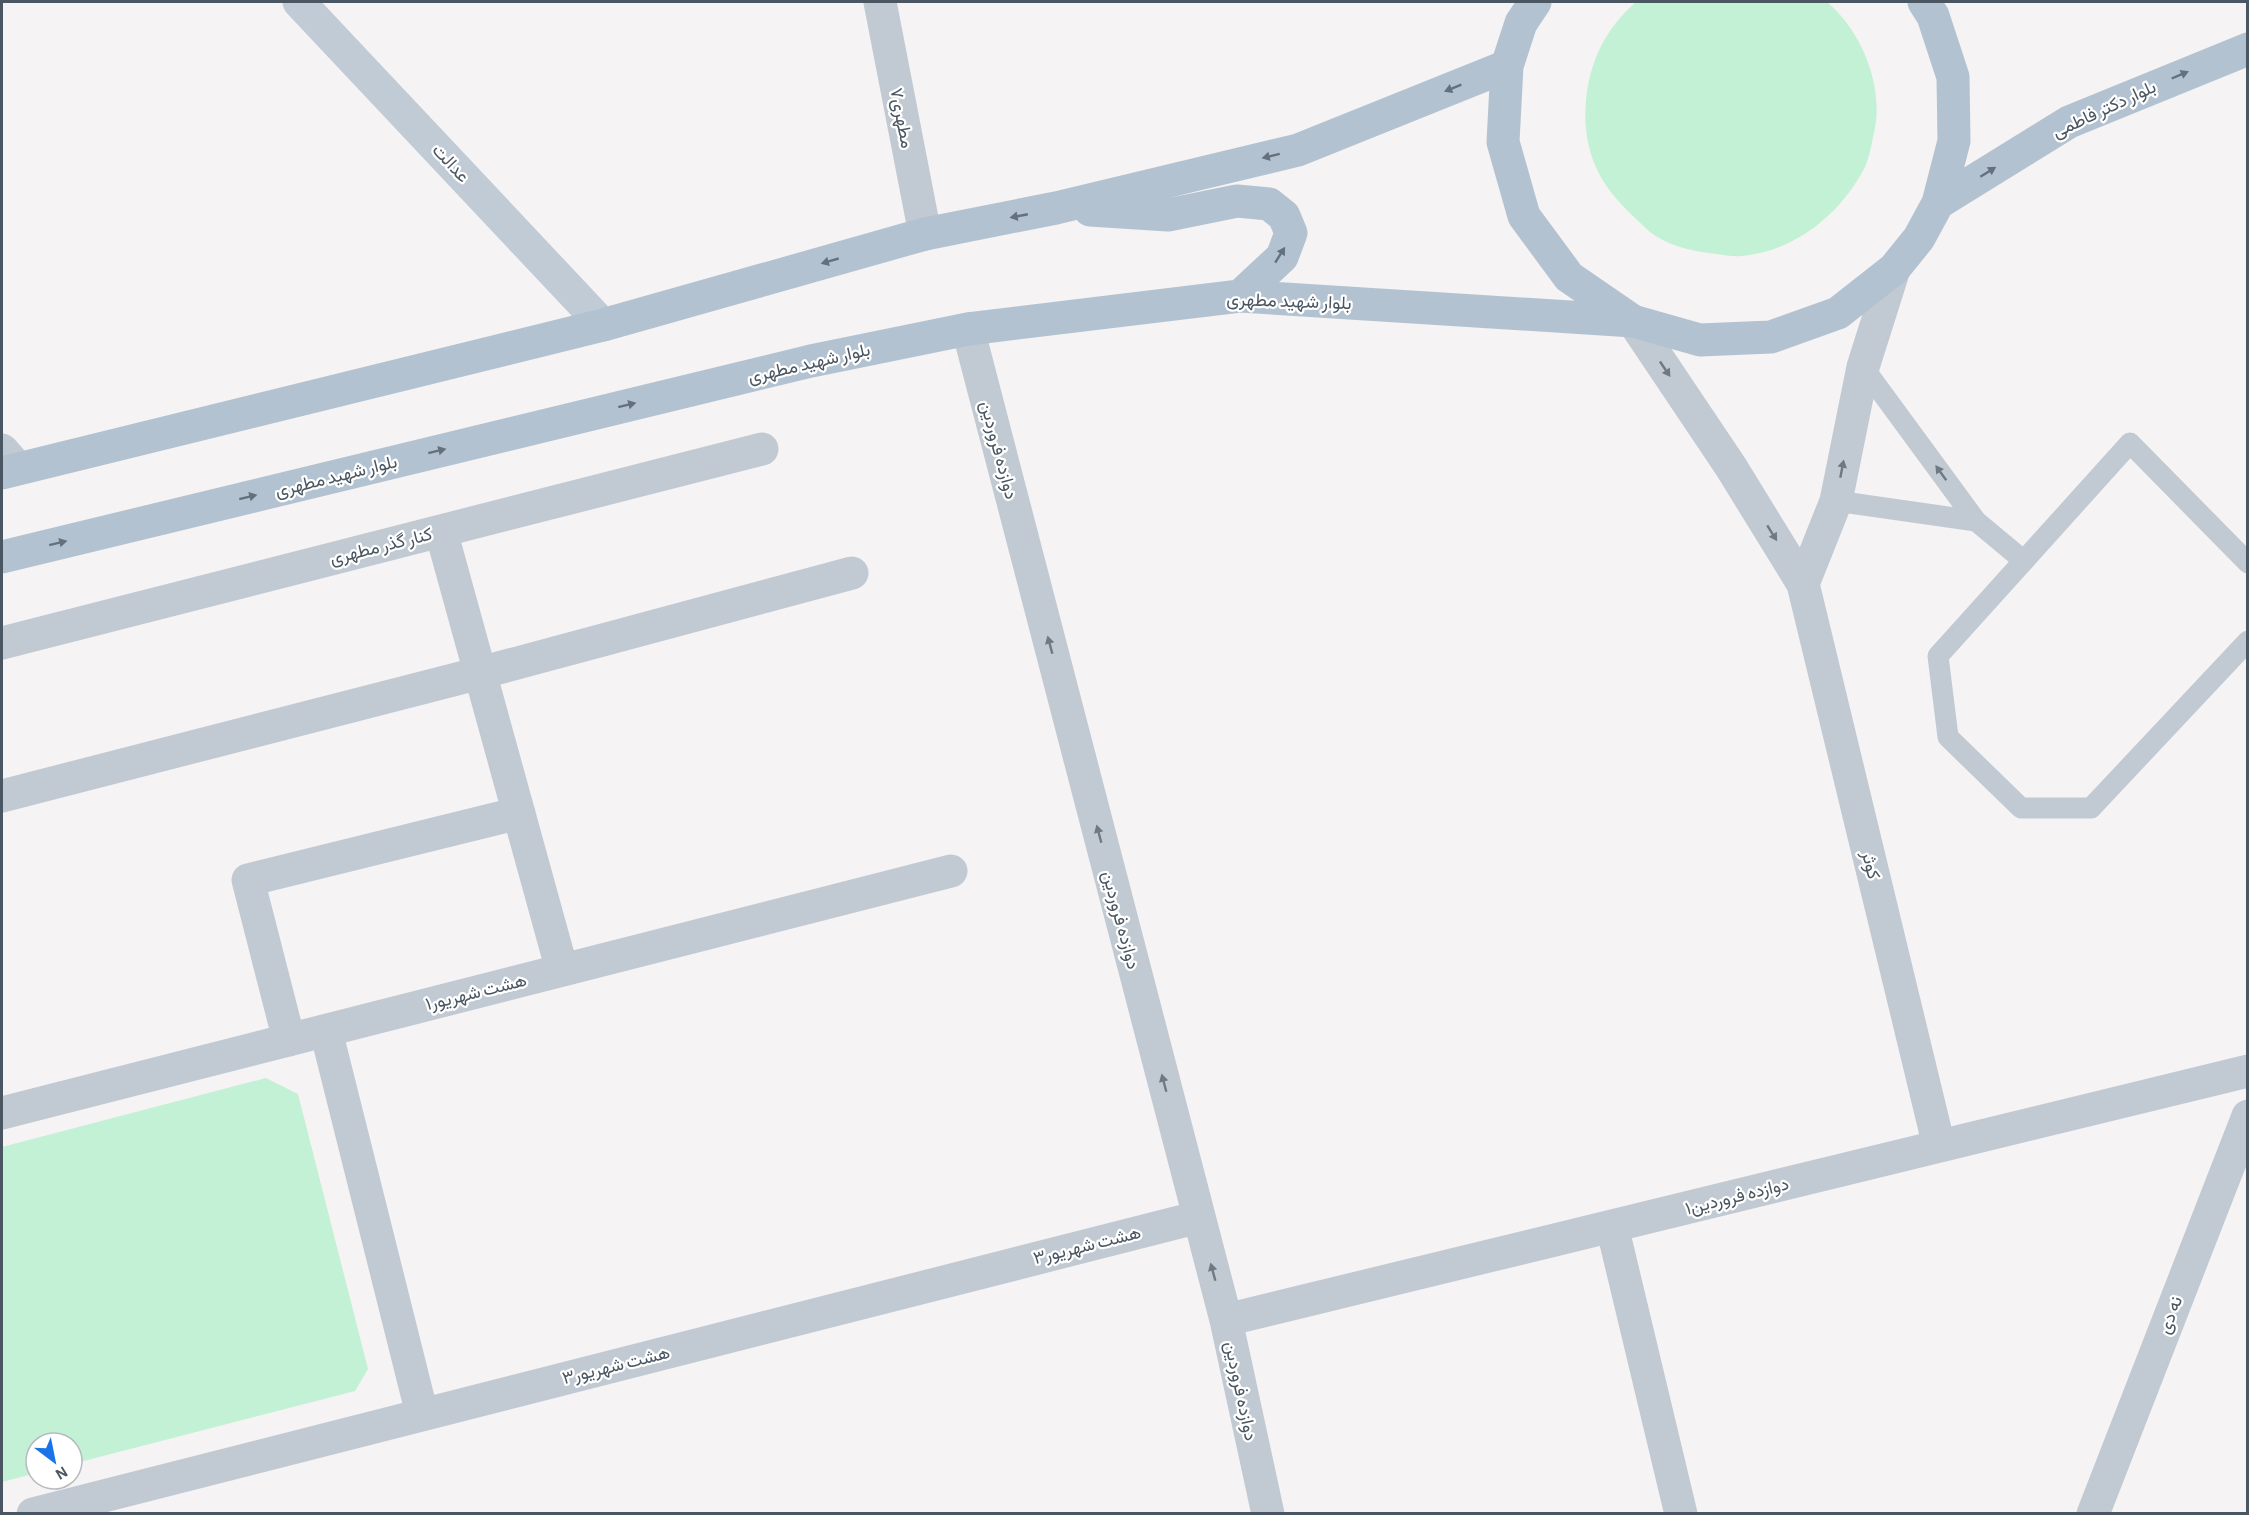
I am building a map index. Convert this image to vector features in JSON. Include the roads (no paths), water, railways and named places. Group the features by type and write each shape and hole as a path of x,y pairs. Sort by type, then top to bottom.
{"main road":[{"name":"عدالت","path":"299,2 603,325"},
{"path":"1523,9 1507,66 1503,142 1524,216 1569,277 1633,321 1700,340 1771,337 1838,313 1894,269 1919,238 1938,203 1954,141 1953,77 1934,16 1924,2"},
{"name":"بلوار دکتر فاطمی","path":"1938,203 2068,122 2247,49"},
{"path":"7,464 603,325 925,234 1056,208 1298,150 1507,66"},
{"path":"1056,208 1168,215 1237,201 1269,204 1284,216 1291,233 1282,256 1240,296"},
{"name":"بلوار شهید مطهری","path":"2,557 812,361 968,329 1240,296 1633,321"}],"street":[{"name":"مطهری۷","path":"880,2 925,234"},
{"path":"1803,584 1836,501 1863,367 1894,269"},
{"name":"کوثر","path":"1633,321 1731,467 1803,584 1939,1146"},
{"name":"دوازده فروردین","path":"968,329 1226,1320 1268,1514"},
{"name":"کنار گذر مطهری","path":"2,643 762,449"},
{"path":"441,531 562,970"},
{"path":"2,796 480,673 852,573"},
{"path":"290,1040 248,880 519,813"},
{"name":"هشت شهریور۱","path":"2,1113 951,871"},
{"path":"326,1031 422,1414"},
{"name":"دوازده فروردین۱","path":"1226,1320 2247,1071"},
{"name":"نه دی","path":"2093,1514 2247,1116"},
{"name":"هشت شهریور۳","path":"33,1514 1198,1217"},
{"path":"1612,1226 1681,1514"}],"lane":[{"path":"1863,367 1976,521 2024,561"},
{"path":"2247,563 2130,443 1938,656 1948,737 2021,808 2091,808 2247,641"},
{"path":"1836,501 1976,521"}]}
